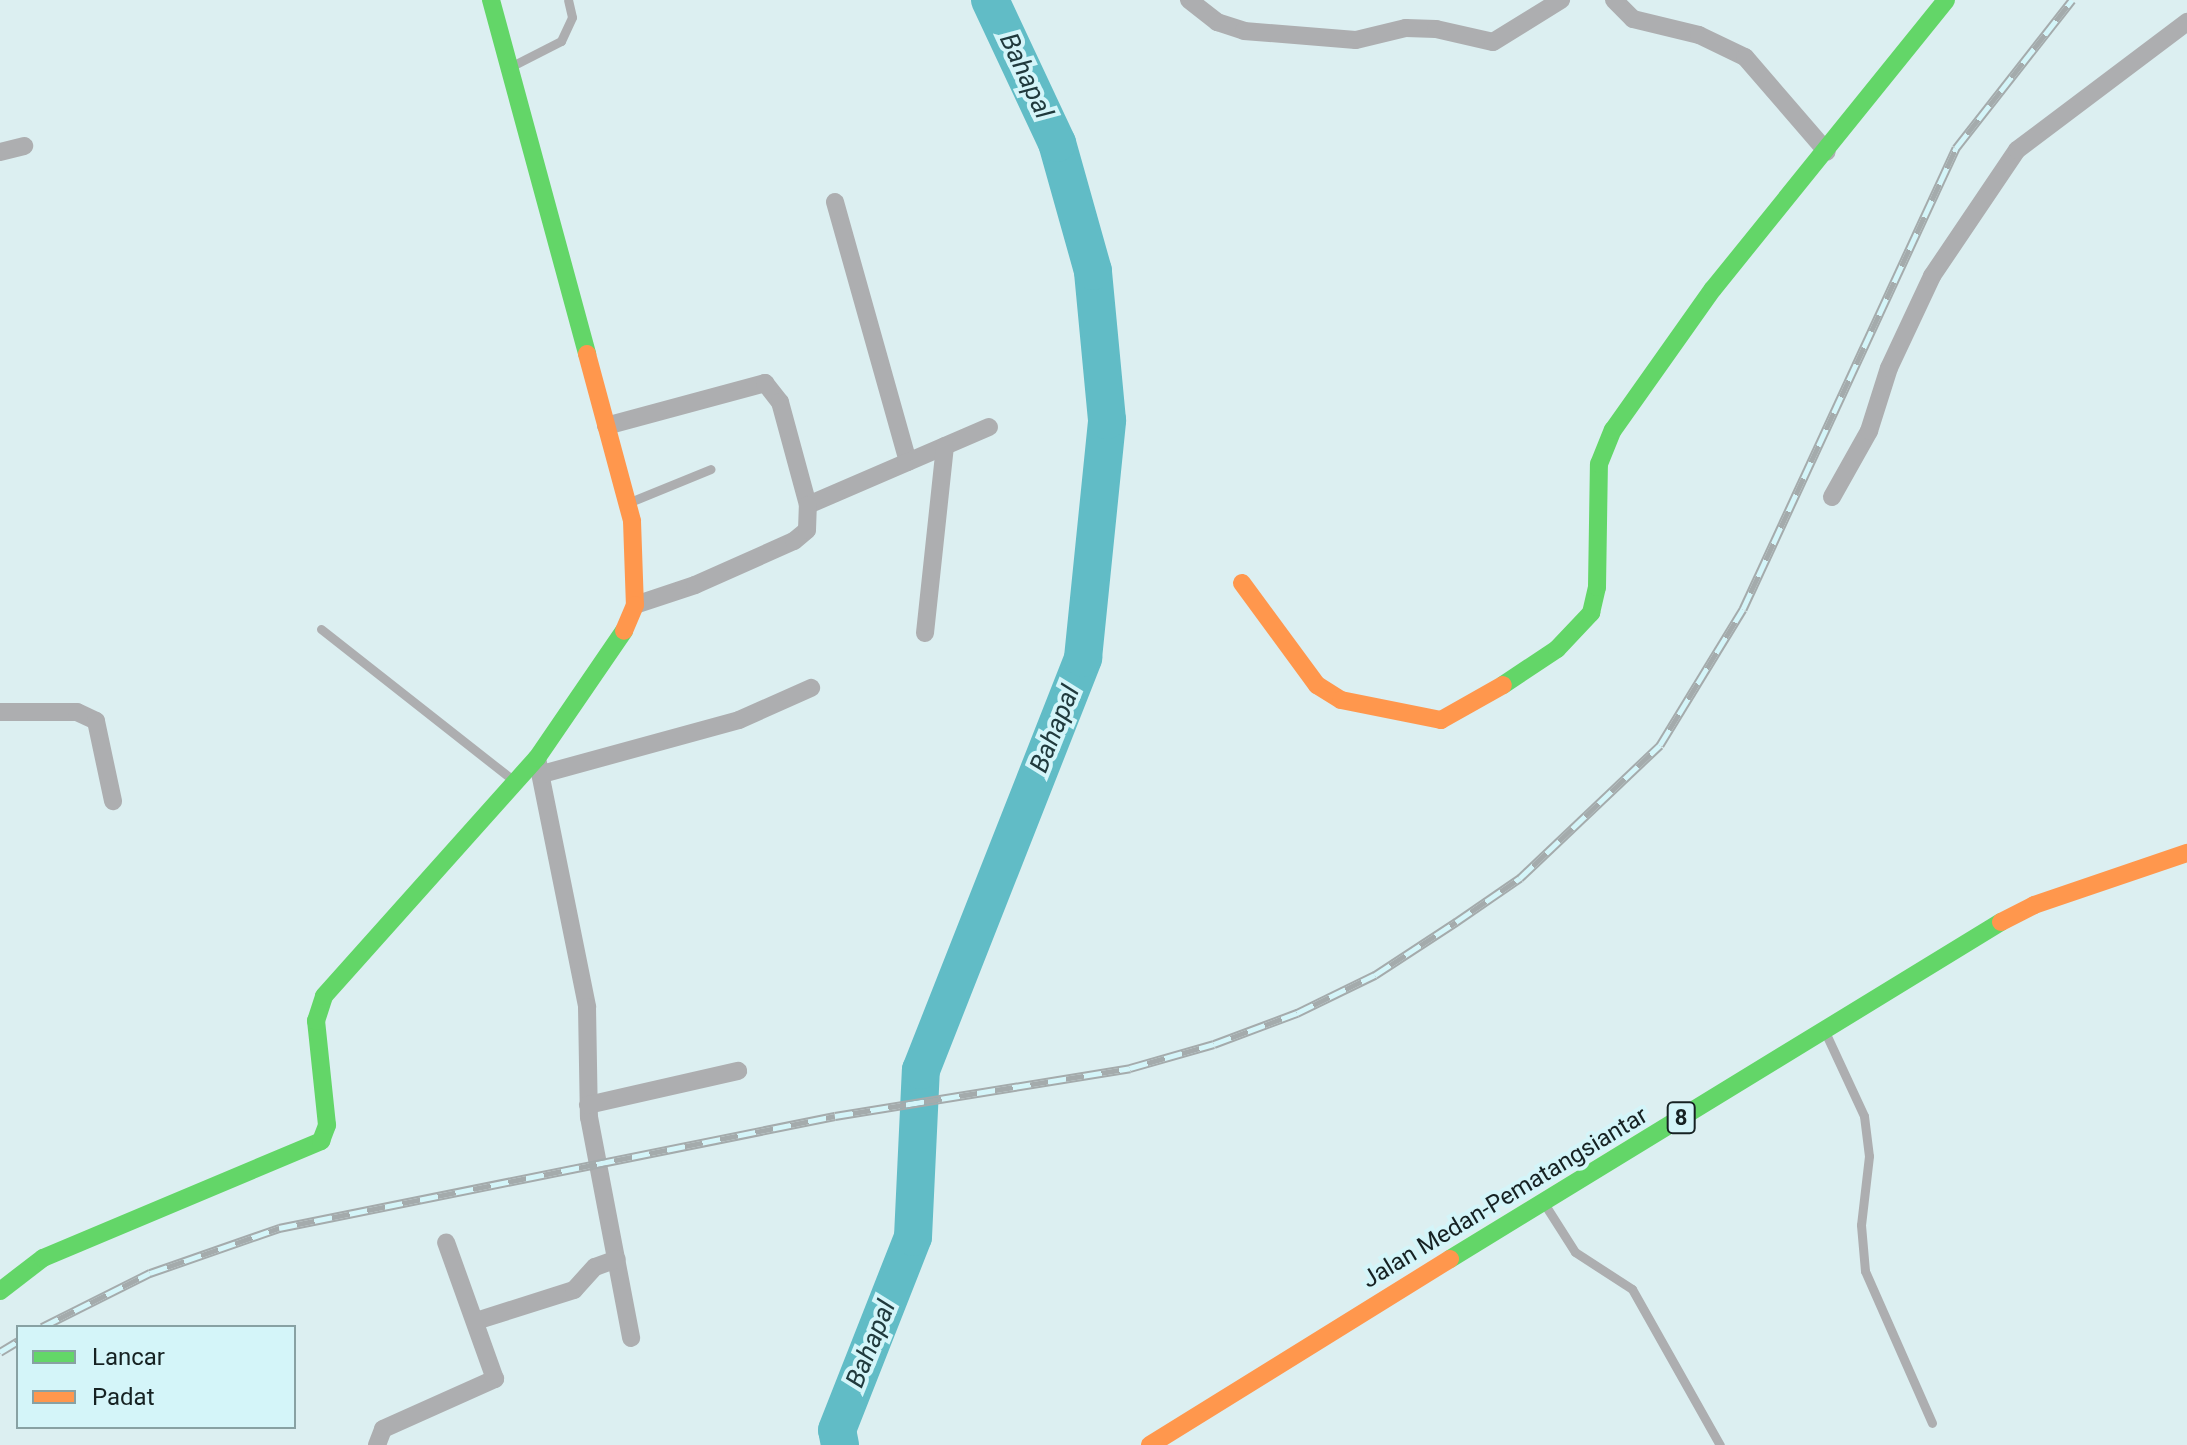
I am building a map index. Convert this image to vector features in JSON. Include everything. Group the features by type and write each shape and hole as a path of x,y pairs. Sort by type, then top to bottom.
{"main road":[{"path":"0,1291 43,1258 321,1141 327,1125 317,1033 320,1003 515,782 539,766 621,638 635,605 637,548 627,503 491,0"},
{"path":"1242,583 1317,685 1341,700 1422,720 1441,720 1463,711 1557,649 1591,613 1597,587 1599,464 1613,430 1713,289 1827,152 1946,0"},
{"name":"Jalan Medan-Pematangsiantar","path":"1191,1417 1544,1204 1958,944 2034,905 2187,853"},
{"name":"8","path":"1150,1445 1191,1417"},
{"name":"8","path":"1173,1445 1191,1417"}],"street":[{"path":"1189,0 1217,22 1244,31 1356,40 1406,28 1436,29 1493,42 1561,0"},
{"path":"1614,0 1633,19 1699,35 1745,57 1827,152"},
{"path":"1832,497 1869,431 1889,368 1932,276 2013,156 2065,110 2187,22"},
{"path":"0,152 24,146"},
{"path":"835,202 908,462"},
{"path":"606,426 765,383 780,402 808,505 807,530 794,541 695,585 635,605"},
{"path":"808,505 989,427"},
{"path":"925,633 945,446"},
{"path":"631,1338 588,1105 587,1007 539,766 739,720 811,688"},
{"path":"0,712 77,712 96,721 113,801"},
{"path":"588,1105 738,1071"},
{"path":"377,1445 375,1437 383,1429 495,1379 446,1242"},
{"path":"476,1321 574,1290 595,1267 617,1259"}],"lane":[{"path":"509,67 561,41 572,17 568,0"},
{"path":"627,503 711,469"},
{"path":"321,629 515,782"},
{"path":"1824,1029 1864,1116 1869,1156 1861,1225 1865,1271 1932,1423"},
{"path":"1544,1204 1575,1252 1632,1289 1720,1445"}],"waterway":[{"name":"Bahapal","path":"840,1445 837,1430 913,1237 921,1070 1083,658 1107,420 1093,271 1057,143 990,0"}],"railway":[{"path":"46,1325 150,1273 279,1228 835,1116 1130,1068 1214,1044 1297,1013 1375,975 1520,878 1660,745 1743,609 1956,148 2072,0"},
{"path":"0,1352 16,1342"}],"traffic: fast":[{"path":"491,0 587,354"},
{"path":"1503,685 1557,649 1591,613 1597,587 1599,464 1613,430 1713,289 1946,0"},
{"path":"0,1291 43,1258 321,1141 327,1125 316,1021 324,996 537,758 624,631"},
{"path":"1450,1259 2001,922"}],"traffic: slow":[{"path":"587,354 632,521 635,605 624,631"},
{"path":"1242,583 1317,685 1341,700 1441,720 1503,685"},
{"path":"2001,922 2034,905 2187,853"},
{"path":"1150,1445 1450,1259"}]}
